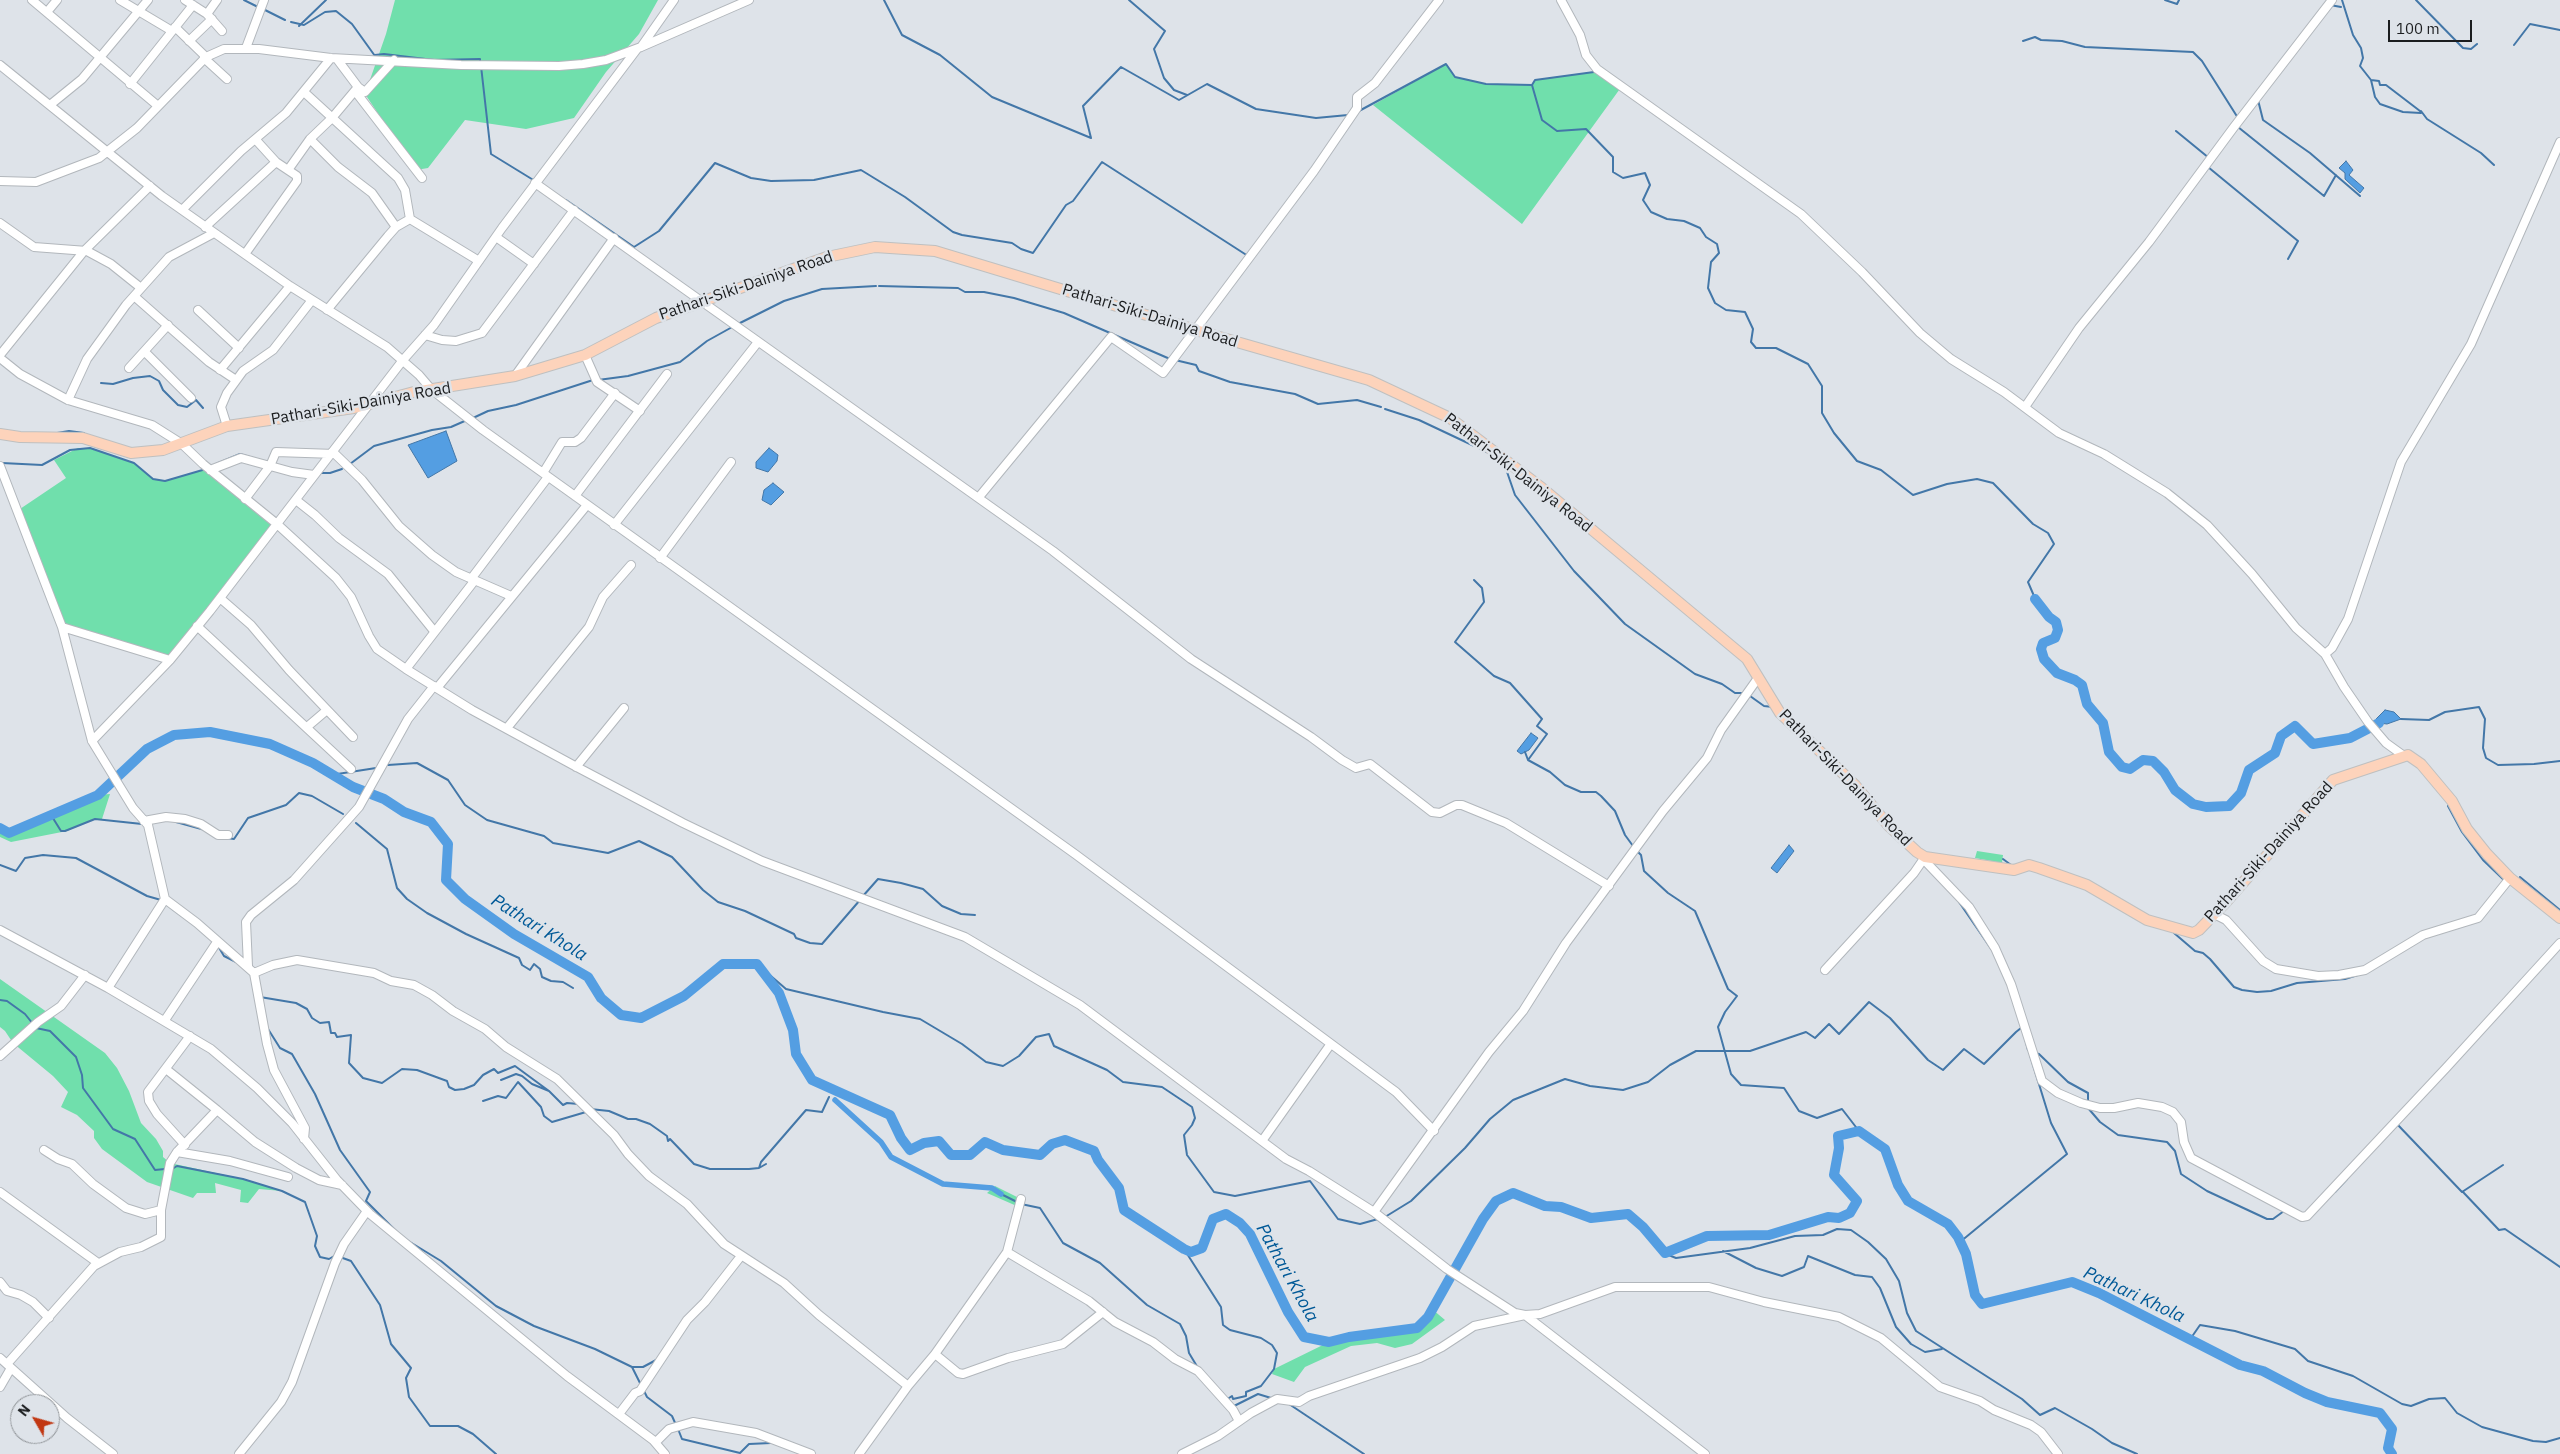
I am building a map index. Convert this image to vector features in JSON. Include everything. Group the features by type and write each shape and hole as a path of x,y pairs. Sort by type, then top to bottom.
{"main road":[{"name":"Pathari-Siki-Dainiya Road","path":"0,434 20,437 82,438 131,453 163,450 227,426 354,408 431,389 515,376 585,355 656,318 701,300 832,255 875,248 906,248 935,251 1369,380 1450,418 1542,488 1747,659 1780,713 1855,785 1888,825 1925,857 2014,870 2029,865 2087,885 2147,920 2186,932 2199,930 2333,780 2404,756"},
{"path":"2404,756 2408,755 2421,764 2452,801 2467,829 2510,878 2560,918"}],"street":[{"path":"32,0 158,106"},
{"path":"47,12 57,0"},
{"path":"120,0 139,12 174,29 189,40 227,79"},
{"path":"50,105 75,87 148,0"},
{"path":"185,0 210,16 222,31"},
{"path":"189,40 210,16 217,0"},
{"path":"246,48 264,0"},
{"path":"92,741 170,660 220,598 403,360 425,335 535,183 674,0"},
{"path":"0,181 42,181 89,162 107,152 137,128 205,58 224,49 246,48 334,59 394,60 461,65 559,66 606,60 639,48 749,0"},
{"path":"979,497 1111,337 1163,373 1311,176 1357,108 1357,97 1375,83 1439,0"},
{"path":"1561,0 1580,35 1586,55 1596,69 1801,214 1862,272 1920,333 1951,359 2025,407 2059,433 2124,466 2167,493 2207,525 2252,574 2296,628 2325,654 2368,722 2386,743 2404,756"},
{"path":"2025,407 2080,328 2149,242 2234,127 2332,0"},
{"path":"130,84 193,4"},
{"path":"334,59 422,178"},
{"path":"182,210 241,151 286,113 334,59"},
{"path":"357,89 363,92 368,91 394,60"},
{"path":"0,65 150,186 205,227 290,286 364,331 403,360 431,389 546,475 1074,854 1396,1092 1434,1131"},
{"path":"288,170 310,139 332,118 357,89"},
{"path":"304,92 398,178 405,190 410,219 480,261"},
{"path":"310,139 338,167 372,193 396,227"},
{"path":"245,254 297,181 296,176 276,162 256,140"},
{"path":"2325,654 2332,648 2348,619 2401,462 2472,344 2560,142"},
{"path":"205,227 276,162"},
{"path":"535,183 979,497 1053,551 1191,659 1311,737 1342,760 1356,768 1370,764 1432,812 1440,812 1456,805 1462,805 1506,822 1609,886"},
{"path":"150,186 84,250 0,357 20,374 68,400 152,425 182,444 210,470 277,524 345,588 377,649 435,687 576,767 683,823 762,861 965,937 1080,1005 1286,1160 1309,1171 1374,1212 1460,1278 1515,1313 1525,1316 1705,1454"},
{"path":"425,335 442,340 456,341 482,333 574,210"},
{"path":"327,310 396,227 410,219"},
{"path":"0,223 34,247 84,250 111,264 141,288"},
{"path":"68,400 87,359 134,296 169,257 214,233"},
{"path":"496,237 534,264"},
{"path":"515,376 614,238"},
{"path":"220,370 290,286"},
{"path":"134,296 220,370 236,380"},
{"path":"227,426 222,402 236,380 251,365 273,350 312,300"},
{"path":"198,310 239,348"},
{"path":"129,368 168,325"},
{"path":"614,525 758,342"},
{"path":"145,352 191,398"},
{"path":"585,355 597,382 640,411"},
{"path":"575,496 667,374"},
{"path":"406,669 473,580 546,475 562,442 575,442 581,438 615,393"},
{"path":"245,499 270,466 276,452 331,453 338,456 362,480 406,532 443,564 473,580 511,596"},
{"path":"210,470 241,458 314,476"},
{"path":"660,558 731,462"},
{"path":"0,466 62,627 92,741 119,787 144,821 154,844 158,873 166,899 254,973 267,1044 274,1070 305,1128 304,1138"},
{"path":"296,500 339,538 388,574 434,631"},
{"path":"248,966 246,922 251,915 294,880 358,807 408,719 587,505"},
{"path":"507,728 589,627 603,597 631,565"},
{"path":"220,598 251,625 289,670 353,737"},
{"path":"197,626 351,769"},
{"path":"62,627 170,660"},
{"path":"1374,1212 1489,1052 1523,1011 1566,943 1663,811 1707,758 1722,730 1758,678"},
{"path":"576,767 624,708"},
{"path":"307,728 328,710"},
{"path":"144,821 166,817 185,819 201,824 218,835 228,835"},
{"path":"1925,857 1926,862 1969,908 1995,948 2011,984 2042,1081 2058,1093 2081,1103 2100,1108 2114,1108 2138,1103 2162,1107 2173,1112 2181,1122 2184,1142 2191,1158 2302,1217 2307,1216 2451,1063 2560,943"},
{"path":"1825,970 1918,869 1925,857"},
{"path":"2214,914 2226,920 2263,961 2276,970 2318,976 2339,975 2365,970 2423,935 2478,918 2510,878"},
{"path":"108,988 166,899"},
{"path":"0,930 165,1020 211,1049 257,1088 304,1138 342,1185 367,1210 514,1332 656,1442 665,1454"},
{"path":"165,1020 217,942"},
{"path":"254,973 273,965 297,960 366,971 391,982 414,985 432,994 453,1011 485,1029 506,1046 557,1078 614,1135 628,1154 649,1176 687,1204 724,1244 784,1284 818,1315 908,1386"},
{"path":"0,1056 34,1025 61,1006 85,975"},
{"path":"185,1145 157,1114 148,1096 148,1092 190,1036"},
{"path":"1262,1141 1330,1044"},
{"path":"166,1069 255,1142 318,1180 342,1185"},
{"path":"0,1387 9,1366 72,1288 98,1263 120,1252 141,1247 161,1237 161,1210 170,1163 177,1152 217,1110"},
{"path":"44,1150 58,1159 72,1164 93,1184 126,1208 145,1214 161,1210"},
{"path":"177,1152 237,1162 288,1177"},
{"path":"0,1192 98,1263"},
{"path":"859,1454 908,1386 935,1354 1007,1252 1022,1199"},
{"path":"239,1454 281,1402 292,1382 335,1263 351,1232 367,1210"},
{"path":"1007,1252 1090,1301 1115,1322 1153,1342 1175,1359 1198,1371 1232,1410 1239,1421"},
{"path":"619,1414 635,1393 640,1391 687,1320 705,1302 741,1256"},
{"path":"0,1282 7,1291 21,1295 32,1302 49,1318"},
{"path":"1182,1454 1218,1436 1239,1421 1277,1399 1299,1402 1309,1396 1420,1358 1442,1347 1474,1326 1547,1312 1615,1286 1681,1286 1709,1287 1764,1302 1839,1317 1881,1338 1940,1387 1980,1400 1994,1410 2031,1425 2041,1432 2058,1454"},
{"path":"935,1354 958,1373 963,1374 1008,1358 1063,1344 1103,1312"},
{"path":"0,1358 67,1418 113,1454"},
{"path":"656,1442 670,1429 693,1422 756,1433 811,1454"}],"green space":[{"path":"395,0 658,0 639,34 606,72 574,118 526,129 465,120 428,168 416,170 365,94 386,34"},
{"path":"1446,64 1455,77 1486,84 1531,85 1535,80 1599,71 1622,86 1522,224 1373,105"},
{"path":"78,448 90,448 134,463 154,479 165,481 206,469 277,524 170,660 62,627 17,511 66,478 54,460"},
{"path":"110,794 102,819 95,819 67,831 11,842 0,837 0,828 9,833 98,795"},
{"path":"1977,851 2003,855 2002,863 1975,858"},
{"path":"0,979 105,1053 117,1068 129,1091 141,1123 156,1139 163,1151 163,1157 170,1163 243,1179 282,1191 259,1189 248,1203 240,1202 241,1190 215,1183 216,1193 197,1193 193,1198 147,1182 102,1149 94,1138 94,1131 77,1115 61,1107 68,1092 53,1076 13,1043 0,1027"},
{"path":"995,1186 1021,1199 1019,1207 987,1193"},
{"path":"1432,1309 1445,1320 1412,1344 1395,1348 1377,1343 1351,1346 1305,1367 1294,1382 1272,1374 1274,1369 1329,1342 1349,1337 1417,1328 1428,1317"}],"water":[{"path":"2346,161 2353,170 2349,175 2364,188 2360,193 2345,179 2345,173 2339,168"},
{"path":"446,431 457,461 428,478 408,445"},
{"path":"769,448 778,455 777,461 768,472 756,468 756,462"},
{"path":"773,483 784,492 771,505 762,500 764,490"},
{"path":"2385,710 2394,712 2401,719 2387,724 2379,723 2376,719"},
{"path":"1531,733 1538,738 1529,750 1521,754 1517,751"},
{"path":"1789,845 1794,851 1777,873 1771,868"}],"waterway":[{"path":"244,0 258,7"},
{"path":"299,26 326,0"},
{"path":"884,0 902,35 940,55 992,97 1091,138 1083,106 1121,67 1179,100 1207,84 1256,109 1316,118 1348,115"},
{"path":"1129,0 1165,31 1154,49 1164,78 1174,90 1187,95"},
{"path":"2165,0 2177,4 2179,0"},
{"path":"2342,0 2353,35 2361,48 2363,58 2360,66 2371,80 2375,97 2380,104 2403,112 2421,113"},
{"path":"2416,0 2463,48 2471,49 2477,44"},
{"path":"2330,5 2341,7"},
{"path":"263,9 285,20"},
{"path":"291,22 304,25 325,12 336,11 352,24 375,56"},
{"path":"2514,45 2530,24 2560,30"},
{"path":"2023,41 2035,37 2041,40 2062,41 2085,47 2193,52 2202,61 2238,118"},
{"path":"375,55 384,54 434,60 480,59 480,62"},
{"path":"1359,111 1446,64 1455,77 1486,84 1532,85 1542,120 1557,131 1586,129 1613,157 1613,172 1623,178 1645,173 1650,185 1643,200 1651,212 1667,219 1684,221 1700,228 1706,237 1717,244 1719,253 1711,262 1708,288 1715,303 1726,310 1745,312 1753,329 1751,342 1756,348 1776,348 1808,364 1822,386 1822,413 1834,433 1857,461 1881,470 1913,495 1947,484 1977,479 1993,483 2033,524 2048,533 2054,544 2028,582 2034,596"},
{"path":"481,66 491,154 535,181"},
{"path":"1532,85 1535,80 1594,72"},
{"path":"2371,80 2379,81 2380,85 2386,85 2420,111"},
{"path":"2258,100 2263,120 2310,153 2360,196"},
{"path":"2421,111 2427,119 2481,153 2494,165"},
{"path":"2238,127 2324,196 2336,175"},
{"path":"2176,131 2209,158"},
{"path":"566,200 634,247 659,231 715,163 751,178 771,181 814,180 861,170 905,197 953,232 1012,243 1021,249 1033,253 1066,205 1073,201 1102,162 1248,256"},
{"path":"2208,167 2298,241 2288,259"},
{"path":"738,324 784,301 822,289 876,286"},
{"path":"879,286 958,288 965,292 984,292 1014,298 1064,313 1170,359"},
{"path":"598,380 628,376 680,362 707,341 734,326"},
{"path":"1175,360 1196,365 1199,371 1230,382 1295,394 1318,404 1357,400 1381,407"},
{"path":"101,383 113,384 133,378 150,376 159,381 163,390 178,405 187,407 196,400 203,408"},
{"path":"473,418 488,411 516,405 593,380"},
{"path":"1385,409 1419,420 1489,453"},
{"path":"350,464 374,446 432,430 451,427 467,420"},
{"path":"57,433 69,431 84,433"},
{"path":"2,463 42,465 70,450 90,448 134,463 153,479 165,481 206,469"},
{"path":"216,464 240,454 253,458"},
{"path":"1494,458 1506,469 1515,495 1574,571 1625,624 1695,674 1722,684 1735,693 1743,693"},
{"path":"320,473 330,473 342,469"},
{"path":"1474,580 1482,588 1484,602 1455,642 1494,676 1510,683 1542,719 1537,726 1547,734 1528,760"},
{"path":"2035,599 2049,617 2056,622 2058,630 2055,638 2043,643 2041,649 2044,659 2057,673 2082,685 2087,704 2103,723 2109,752 2122,767 2130,769 2143,760 2153,761 2164,772 2175,790 2193,804 2206,807 2229,806 2241,793 2249,770 2275,753 2281,736 2295,726 2313,744 2350,738 2379,723"},
{"path":"1750,696 1764,706 1773,707"},
{"path":"2401,719 2429,720 2445,712 2479,707 2485,719 2483,748 2486,758 2498,765 2560,761"},
{"name":"Pathari Khola","path":"0,828 9,833 98,795 147,749 174,735 210,732 270,744 313,763 353,787 384,799 404,812 431,822 448,844 446,880 465,899 514,934 588,977 601,998 621,1015 641,1018 684,996 723,964 757,964 779,993 793,1030 796,1054 812,1080 890,1115 901,1138 910,1150 924,1143 939,1141 951,1155 970,1155 985,1142 1003,1150 1040,1155 1052,1144 1065,1140 1094,1151 1098,1160 1119,1188 1124,1210 1184,1249 1191,1252 1202,1248 1213,1219 1226,1214 1240,1223 1250,1234 1288,1312 1304,1337 1329,1342 1349,1337 1417,1328 1428,1317 1483,1219 1496,1201 1513,1193 1545,1206 1561,1207 1591,1218 1628,1214 1643,1227 1665,1253 1707,1236 1769,1235 1828,1217 1839,1218 1850,1213 1857,1201 1834,1175 1839,1148 1838,1136 1859,1131 1885,1149 1898,1185 1908,1201 1948,1224 1958,1237 1966,1254 1975,1295 1982,1304 2072,1282 2099,1293 2240,1365 2263,1371 2305,1393 2327,1402 2380,1413 2392,1429 2388,1448 2392,1454"},
{"path":"1525,752 1528,760 1550,772 1565,785 1581,792 1596,792 1601,796 1615,811 1625,835 1633,846"},
{"path":"388,765 417,763 448,780 465,805 487,820 544,836 553,843 608,853 639,841 672,857 703,890 718,902 745,911 794,934 796,938 810,943 822,944 860,900"},
{"path":"331,775 376,768"},
{"path":"227,838 234,839 248,818 286,805 299,793 312,796 343,814"},
{"path":"2448,806 2462,832 2483,860 2505,881"},
{"path":"51,815 61,831 95,819 142,824"},
{"path":"176,822 205,830"},
{"path":"356,823 387,849 397,888 407,899 427,913 466,934 519,958 522,965 530,970 534,964 540,969 542,977 551,981 563,982 573,988"},
{"path":"1637,851 1641,855 1644,871 1668,893 1695,911 1728,989 1737,996 1725,1012 1718,1027 1731,1074 1741,1085 1784,1088 1799,1111 1817,1118 1842,1109 1859,1131"},
{"path":"0,865 16,871 25,858 43,855 76,858 147,896 161,900"},
{"path":"2003,859 2011,865"},
{"path":"2520,877 2560,910"},
{"path":"863,896 878,879 923,889 942,906 961,914 975,915"},
{"path":"1959,902 1992,950"},
{"path":"171,908 182,916"},
{"path":"2174,933 2195,951 2203,953 2234,987 2242,990 2271,991 2297,983 2345,979 2364,973"},
{"path":"218,946 224,956 236,962"},
{"path":"757,964 786,989 920,1019 962,1044 986,1062 1003,1066 1019,1056 1036,1037 1049,1034 1054,1046 1107,1070 1123,1082 1162,1087 1192,1107 1195,1118 1184,1135 1187,1155 1214,1192 1235,1196 1310,1181 1338,1219 1360,1224 1378,1219"},
{"path":"260,997 296,1003 307,1009 312,1018 320,1023 329,1022 331,1033 335,1033 337,1037 351,1035 349,1063 363,1078 382,1083 402,1069 417,1070 447,1081 449,1087 455,1090 474,1085 483,1075 494,1069 498,1073 515,1066 549,1091"},
{"path":"0,1000 7,1001 25,1014 33,1024"},
{"path":"1385,1217 1411,1201 1465,1148 1490,1119 1513,1100 1565,1079 1590,1086 1623,1090 1648,1082 1670,1065 1696,1051 1750,1051 1806,1032 1815,1038 1829,1024 1839,1034 1869,1002 1890,1018 1928,1060 1943,1070 1964,1049 1984,1064 2016,1032 2022,1029"},
{"path":"36,1028 50,1031 76,1057 82,1075 83,1088 113,1129 135,1139 155,1170 165,1169"},
{"path":"268,1029 280,1048 292,1054 315,1094 340,1150 370,1192 366,1201 396,1231"},
{"path":"2025,1038 2028,1050"},
{"path":"2035,1053 2039,1054 2068,1082 2088,1093 2088,1103"},
{"path":"1960,1242 2067,1154 2051,1123 2030,1055"},
{"path":"501,1080 516,1074 532,1084 549,1091 563,1105 567,1103 579,1104"},
{"path":"483,1101 498,1096 506,1098 518,1082 541,1107 544,1116 552,1122 586,1112"},
{"path":"759,1168 761,1162 806,1110 822,1112 829,1097"},
{"path":"835,1100 881,1142 891,1157 943,1184 992,1188 1001,1194"},
{"path":"2088,1108 2100,1122 2118,1135 2167,1142 2175,1151 2181,1174 2207,1191 2267,1219 2273,1219 2284,1211"},
{"path":"590,1109 609,1111 628,1119 636,1119 650,1124 667,1136 668,1141 670,1139 694,1164 710,1169 749,1169 759,1168 766,1164"},
{"path":"2397,1124 2462,1192 2503,1165"},
{"path":"172,1169 177,1166 243,1179 282,1191 305,1202 317,1236 315,1246 320,1257 329,1259 336,1255"},
{"path":"2333,1192 2347,1179"},
{"path":"2463,1192 2499,1230 2505,1229 2560,1267"},
{"path":"1001,1194 1017,1202"},
{"path":"1021,1204 1040,1208 1063,1243 1100,1263 1147,1305 1180,1324 1186,1336 1189,1353 1198,1368"},
{"path":"1666,1254 1676,1258 1750,1248 1795,1236 1823,1235 1837,1229 1851,1230 1868,1242 1886,1259 1899,1281 1907,1313 1916,1331 2022,1399 2040,1415 2055,1408 2112,1443 2137,1454"},
{"path":"405,1239 441,1261 496,1306 534,1326 595,1349 632,1367 643,1367 658,1359"},
{"path":"1184,1249 1221,1307 1223,1325 1230,1330 1261,1338 1272,1345 1277,1353 1274,1369"},
{"path":"1723,1251 1756,1268 1782,1276 1804,1267 1808,1256 1855,1275 1872,1277 1880,1288 1896,1327 1911,1344 1925,1352 1942,1349"},
{"path":"340,1257 351,1261 380,1305 391,1344 411,1368 406,1378 409,1397 430,1426 458,1426 473,1434 496,1454"},
{"path":"2191,1338 2200,1325 2235,1331 2295,1349 2308,1361 2353,1376 2402,1404 2411,1406 2429,1399 2445,1398 2457,1413 2482,1427 2533,1441 2546,1442 2560,1438"},
{"path":"632,1367 641,1385"},
{"path":"1226,1400 1232,1396 1233,1399 1246,1396 1246,1392 1261,1386 1274,1369"},
{"path":"643,1389 647,1397 672,1416 676,1425"},
{"path":"1232,1407 1258,1394 1271,1398"},
{"path":"1289,1404 1364,1454"},
{"path":"678,1429 682,1439 740,1453 749,1444 771,1443"}]}
